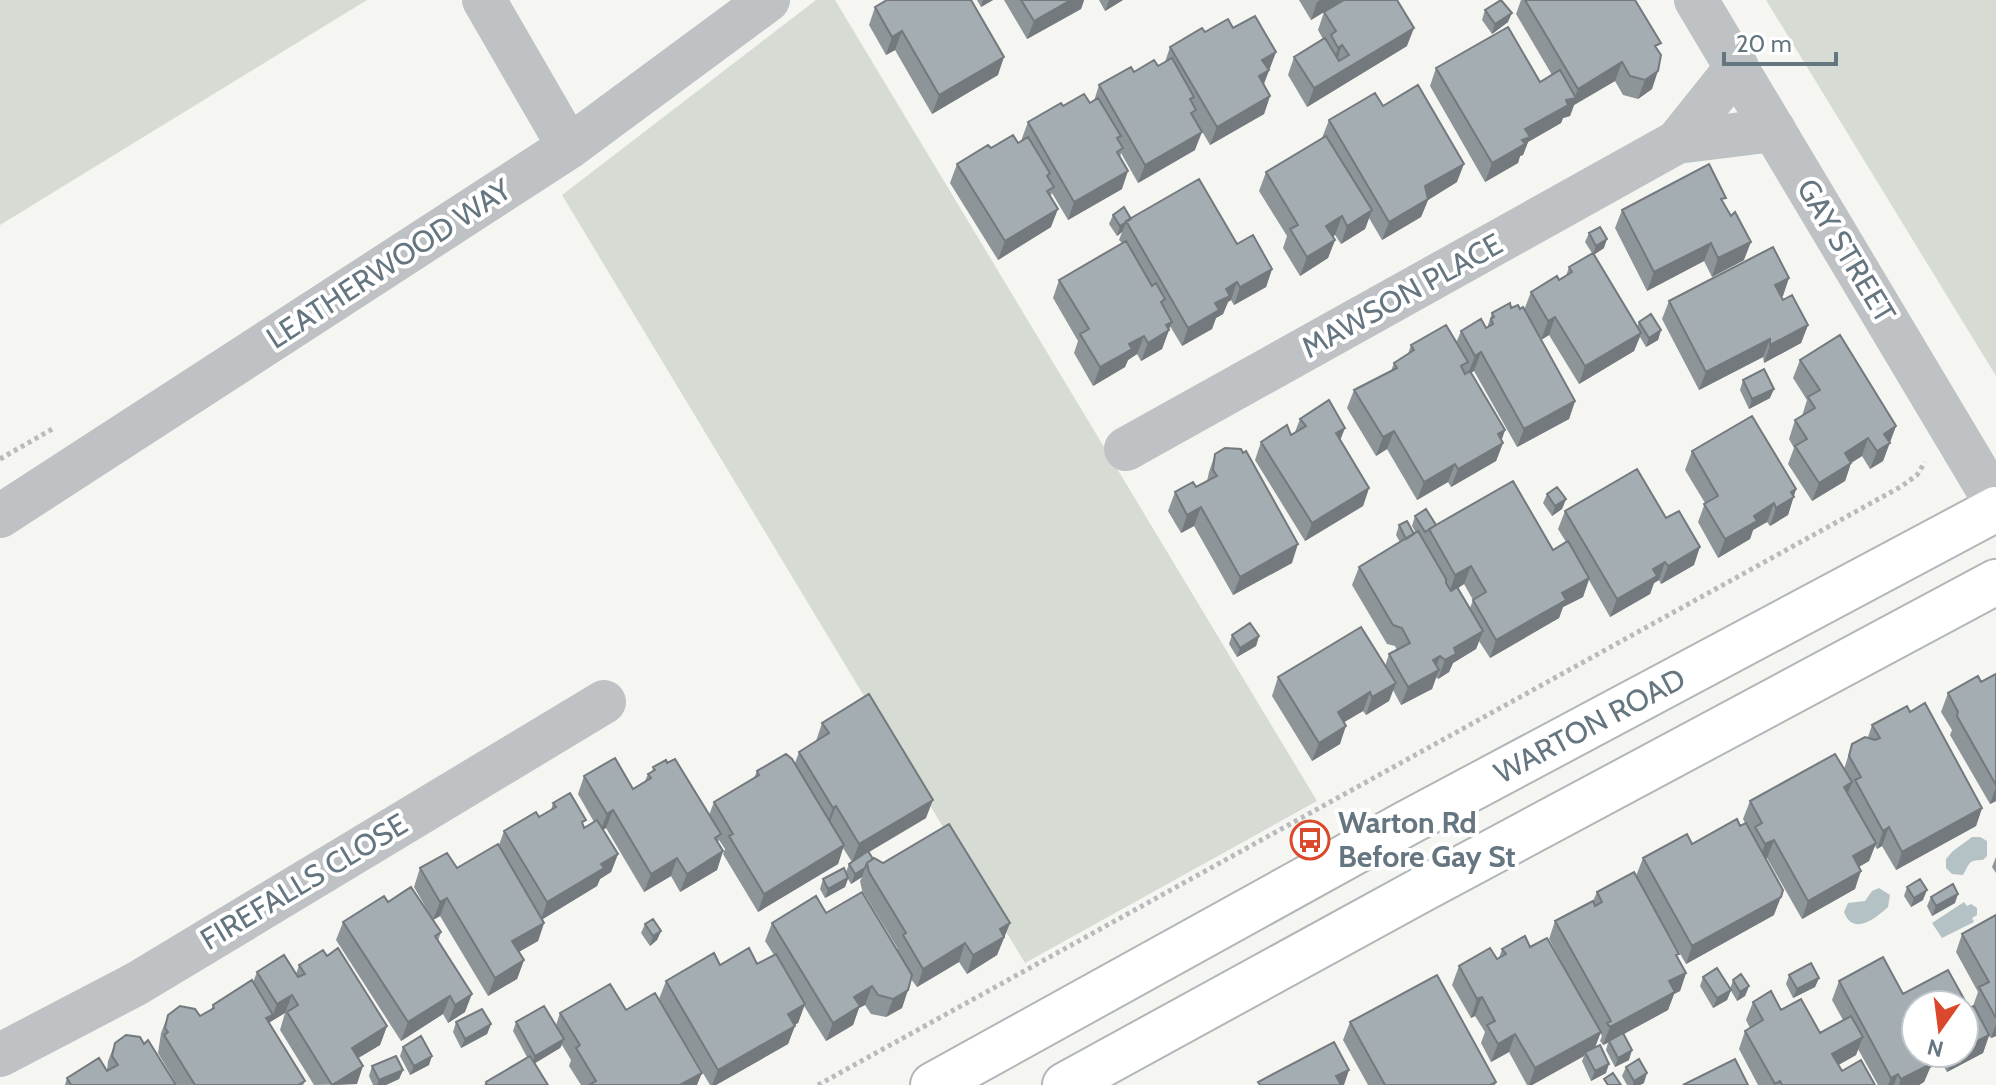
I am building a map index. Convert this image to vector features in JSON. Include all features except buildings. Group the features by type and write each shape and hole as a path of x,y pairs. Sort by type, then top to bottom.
{"main road":[{"name":"WARTON ROAD","path":"933,1085 1407,823 1996,506"},
{"path":"1065,1085 1996,582"}],"street":[{"path":"484,0 569,147"},
{"name":"LEATHERWOOD WAY","path":"0,516 569,147 768,0"},
{"name":"GAY STREET","path":"1696,0 1996,506"},
{"name":"MAWSON PLACE","path":"1677,142 1737,67"},
{"name":"MAWSON PLACE","path":"1126,449 1677,142 1774,130"},
{"name":"FIREFALLS CLOSE","path":"0,1055 136,984 604,702"}],"path":[{"path":"818,1085 1902,486 1917,475 1927,459"}],"shaded area":[{"path":"0,0 367,0 0,225"},
{"path":"816,0 835,0 1317,801 1025,963 562,195"},
{"path":"1766,0 1996,0 1996,376"},
{"path":"1972,837 1987,841 1987,856 1970,863 1963,875 1952,874 1946,868 1946,859"},
{"path":"1879,888 1890,895 1888,907 1864,923 1853,923 1848,919 1844,912 1848,903 1865,901 1872,891"},
{"path":"1964,902 1977,908 1977,915 1972,918 1974,922 1942,938 1932,923"}],"place":[{"name":"Warton Rd Before Gay St","path":"1310,840"}]}
